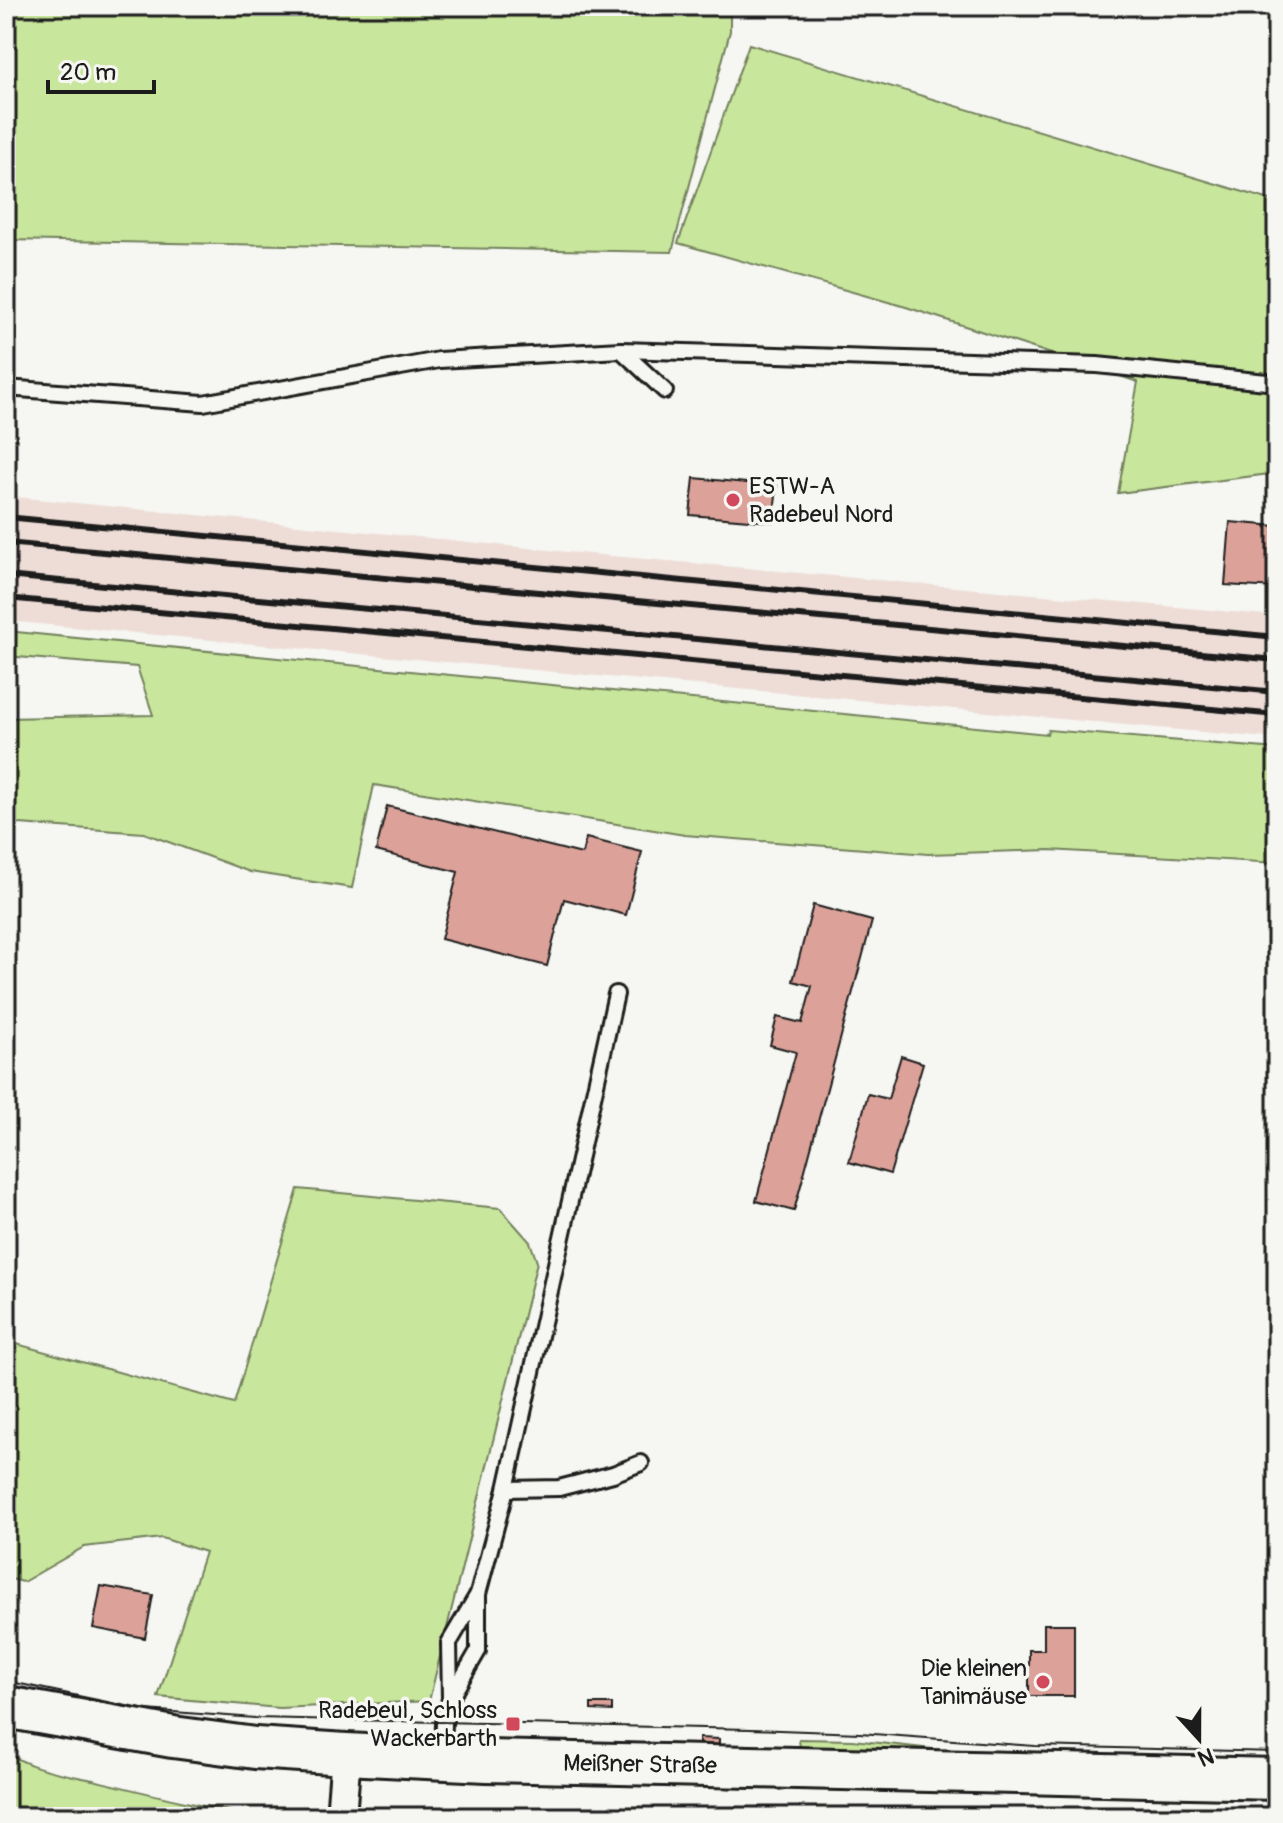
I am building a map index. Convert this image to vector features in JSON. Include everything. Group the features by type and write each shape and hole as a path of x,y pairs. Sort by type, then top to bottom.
{"main road":[{"name":"Meißner Straße","path":"6,1707 173,1737 255,1748 443,1760 1277,1779"}],"street":[{"path":"341,1817 346,1754"}],"lane":[{"path":"621,350 665,391"},
{"path":"6,388 203,403 439,360 621,350 1097,365 1277,383"},
{"path":"450,1699 478,1651 478,1594 506,1489 616,994"},
{"path":"506,1489 559,1488 641,1463"},
{"path":"443,1760 444,1723 450,1699 449,1643 478,1594"}],"shaded area":[{"path":"6,496 568,552 1277,616 1277,739 6,621"}],"green space":[{"path":"6,6 730,6 730,31 672,252 6,240"},
{"path":"749,44 1277,202 1277,473 1118,493 1138,382 906,307 678,243"},
{"path":"6,631 1047,734 1048,730 1277,749 1277,863 1049,850 928,854 685,835 374,785 352,888 250,872 144,833 6,823 6,718 153,715 137,667 6,656"},
{"path":"298,1189 500,1208 530,1242 537,1262 429,1701 279,1708 158,1697 205,1552 162,1538 84,1547 23,1582 6,1578 6,1341 234,1404"},
{"path":"799,1739 853,1740 950,1751 800,1748"},
{"path":"6,1751 24,1762 48,1770 263,1817 6,1817"}],"building":[{"name":"ESTW-A Radebeul Nord","path":"694,478 777,486 773,522 690,515"},
{"path":"1230,522 1276,526 1276,588 1225,585"},
{"path":"387,806 582,854 586,838 642,852 626,915 564,899 547,966 441,939 458,872 376,851"},
{"path":"813,905 872,921 794,1211 756,1201 796,1052 770,1045 777,1017 802,1023 812,986 793,981"},
{"path":"901,1056 923,1063 890,1174 849,1162 868,1094 888,1099"},
{"path":"101,1586 153,1595 145,1638 93,1628"},
{"path":"1044,1624 1074,1624 1074,1696 1029,1696 1029,1650 1044,1650"},
{"path":"591,1704 612,1704 612,1711 591,1710"},
{"path":"699,1738 719,1739 719,1745 699,1745"}],"tram line":[{"path":"6,1681 146,1710 255,1718 750,1729 860,1733 1035,1746 1277,1752"}],"railway":[{"path":"6,517 1277,637"},
{"path":"6,543 1277,660"},
{"path":"6,576 1277,692"},
{"path":"6,598 1277,715"}],"place":[{"name":"ESTW-A Radebeul Nord","path":"733,500"},
{"name":"Die kleinen Tanimäuse","path":"1043,1682"},
{"name":"Radebeul, Schloss Wackerbarth","path":"513,1724"}]}
